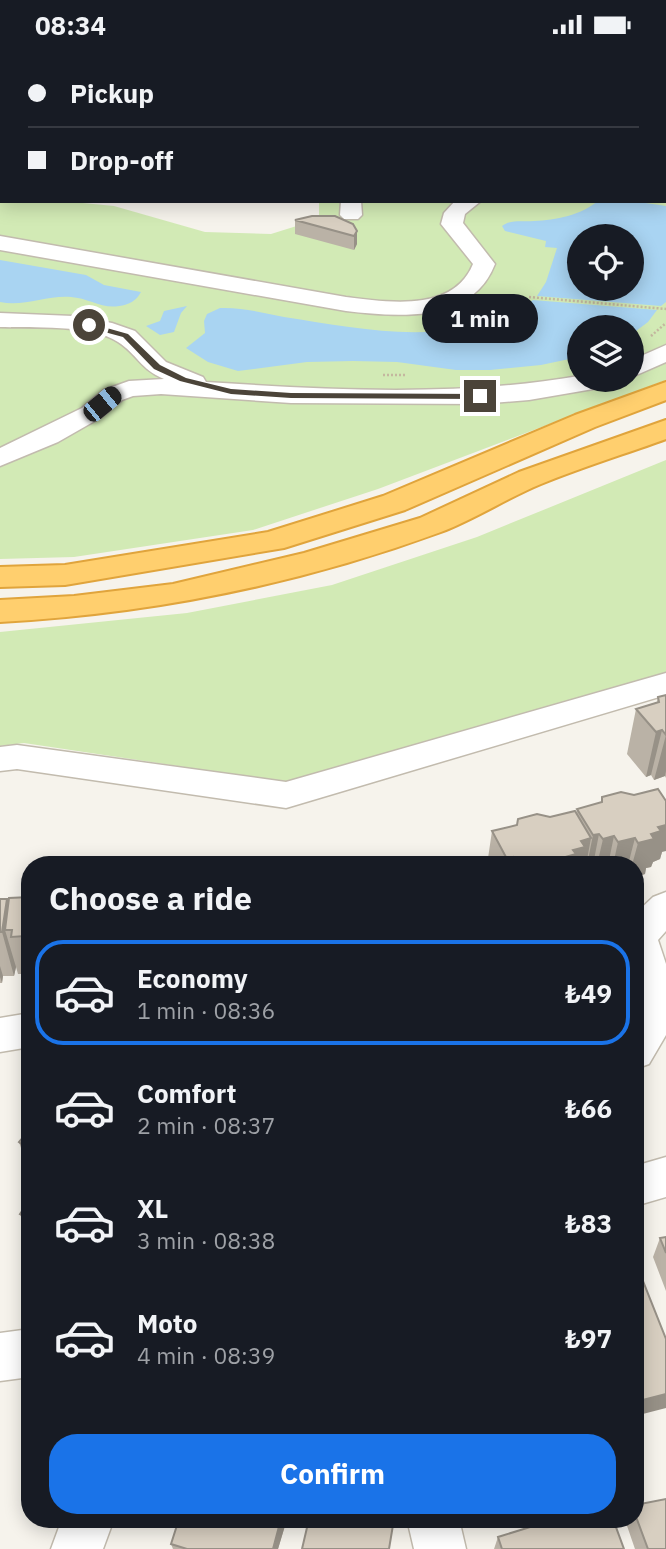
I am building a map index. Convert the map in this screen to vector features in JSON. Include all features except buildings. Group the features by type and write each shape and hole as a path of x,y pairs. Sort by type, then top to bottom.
{"highway":[{"path":"0,577 65,575 273,541 394,503 585,421 666,390"},
{"path":"0,611 74,607 173,594 312,561 430,525 530,478 666,429"}],"street":[{"path":"0,243 68,258 370,307 426,307 450,300 473,286 481,275 484,264 452,224 452,215 467,203"},
{"path":"0,320 73,323 104,328 125,336 157,367 183,380 231,391"},
{"path":"644,364 666,352"},
{"path":"0,459 49,436 91,413 113,395 129,389 160,386 291,395 480,396 567,385"},
{"path":"0,759 17,757 286,795 666,684"},
{"path":"644,928 666,907"},
{"path":"644,956 657,995 653,1028 644,1040"},
{"path":"0,1035 21,1032"},
{"path":"644,1183 666,1177"},
{"path":"0,1357 21,1354"},
{"path":"77,1549 85,1528"},
{"path":"435,1528 440,1549"}],"path":[{"path":"529,297 666,309"}],"green space":[{"path":"0,203 83,203 114,206 205,232 271,234 319,219 319,203 666,203 666,380 644,388 644,315 567,315 567,392 634,392 378,489 253,530 74,557 0,559"},
{"path":"666,460 666,672 285,782 24,743 0,746 0,632 187,613 332,585 477,537"}],"water":[{"path":"595,203 646,203 666,206 666,302 661,306 599,301 644,301 644,224 567,224 567,298 537,296 546,282 557,248 545,247 546,241 505,231 502,226 513,222 559,218"},
{"path":"0,260 86,275 104,285 141,292 129,303 113,307 71,297 18,303 0,302"},
{"path":"533,300 657,310 644,325 644,315 567,315 567,360 490,370 456,370 397,362 353,361 307,362 238,371 208,362 186,348 205,333 204,321 207,314 220,308 244,309 348,327 411,332 473,326 503,316"},
{"path":"187,306 181,313 174,332 160,335 146,326 160,321 164,311"}],"route":[{"path":"89,325 125,336 157,367 183,380 231,391 291,395 480,396"}]}
